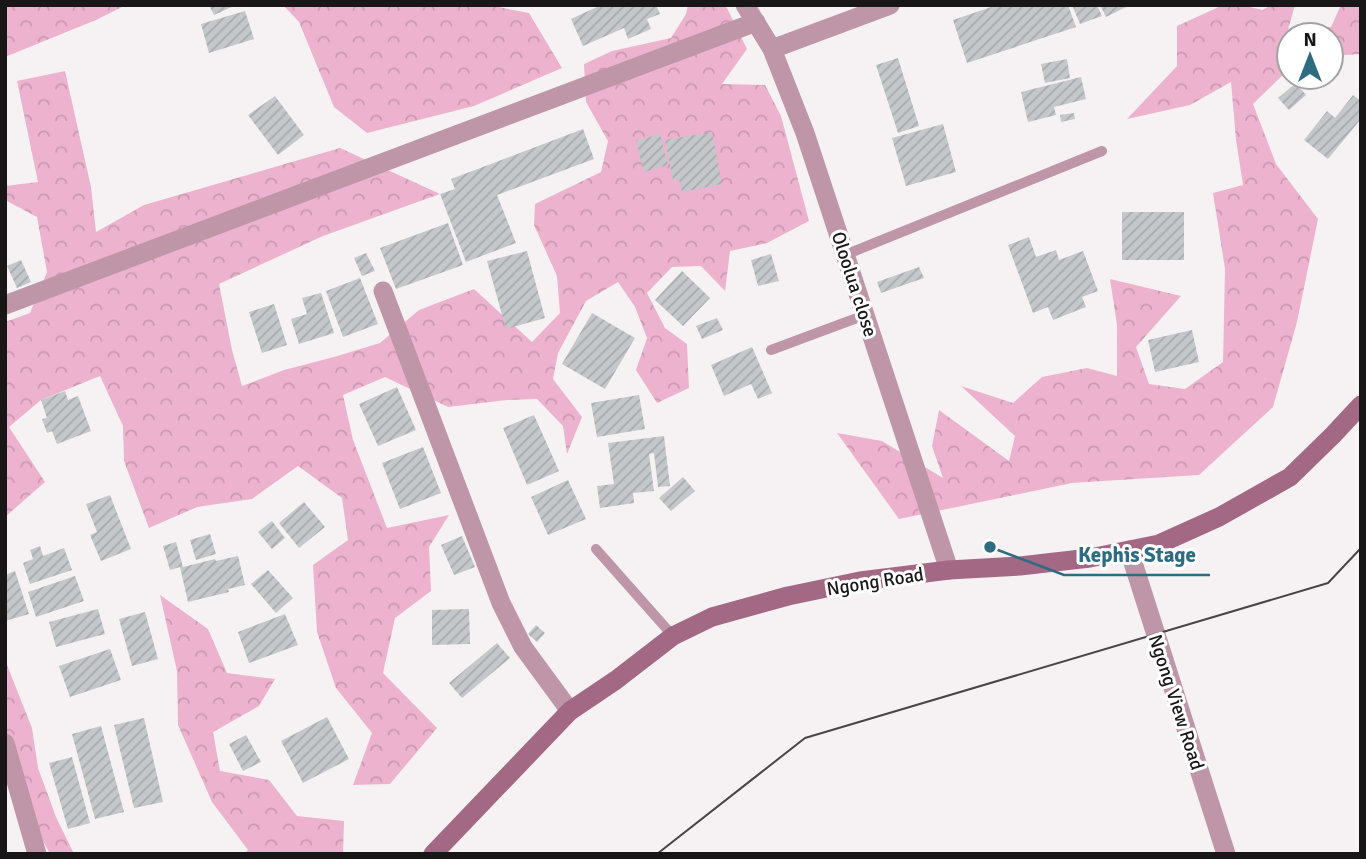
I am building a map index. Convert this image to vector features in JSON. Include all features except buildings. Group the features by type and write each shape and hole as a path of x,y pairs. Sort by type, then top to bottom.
{"main road":[{"name":"Ngong Road","path":"433,854 570,711 673,636 712,617 788,596 860,581 1090,558 1159,544 1207,523 1290,477 1361,405"}],"street":[{"name":"Oloolua close","path":"746,5 772,49 805,133 949,570"},
{"path":"772,49 890,5"},
{"path":"5,305 756,22"},
{"path":"383,291 501,603 523,647 570,711"},
{"name":"Ngong View Road","path":"1129,550 1226,854"},
{"path":"5,743 37,854"}],"lane":[{"path":"845,255 1102,151"},
{"path":"771,350 865,315"},
{"path":"596,549 673,636"}],"green space":[{"path":"5,5 126,5 5,57"},
{"path":"283,5 488,5 529,13 562,68 474,106 367,133 334,107 299,22"},
{"path":"688,5 724,5 727,8 747,49 722,84 765,85 781,116 809,221 767,243 730,251 725,291 701,266 672,267 647,293 665,328 687,344 689,388 657,403 636,370 647,338 635,307 618,282 586,301 558,353 553,379 582,417 567,454 563,426 537,399 448,407 385,377 343,395 353,440 387,528 449,515 429,547 431,591 395,618 383,673 437,728 390,784 353,785 372,733 336,688 317,632 313,565 348,540 342,498 298,466 252,499 197,507 149,528 124,461 123,426 100,376 41,400 9,427 45,482 5,517 5,322 30,313 47,272 37,217 5,200 5,186 38,182 17,81 65,71 91,187 96,232 144,205 340,148 440,194 323,236 219,284 242,386 284,370 380,343 419,310 474,289 532,342 560,313 557,276 534,225 535,204 601,172 608,141 586,102 584,64 612,51 671,38 686,14"},
{"path":"1223,5 1241,5 1263,10 1271,5 1295,5 1291,21 1275,21 1275,83 1253,104 1276,164 1318,219 1297,322 1273,407 1199,475 1072,483 899,519 837,433 882,441 943,478 932,446 939,410 1009,461 1015,436 961,386 1013,403 1042,377 1087,368 1117,376 1117,325 1110,279 1181,296 1136,347 1149,384 1185,389 1223,362 1225,269 1213,193 1243,185 1231,82 1190,105 1127,119 1177,66 1177,26"},
{"path":"1341,5 1361,5 1361,54 1345,55 1345,21 1334,21"},
{"path":"160,595 208,629 227,673 275,679 259,706 213,732 220,771 269,780 297,816 344,821 343,854 244,854 248,850 212,802 178,725 177,671"},
{"path":"5,660 32,728 38,768 56,817 74,854 50,854 5,769"}],"tram line":[{"path":"657,854 805,738 1328,583 1361,548"}],"place":[{"name":"Kephis Stage","path":"990,547"}]}
